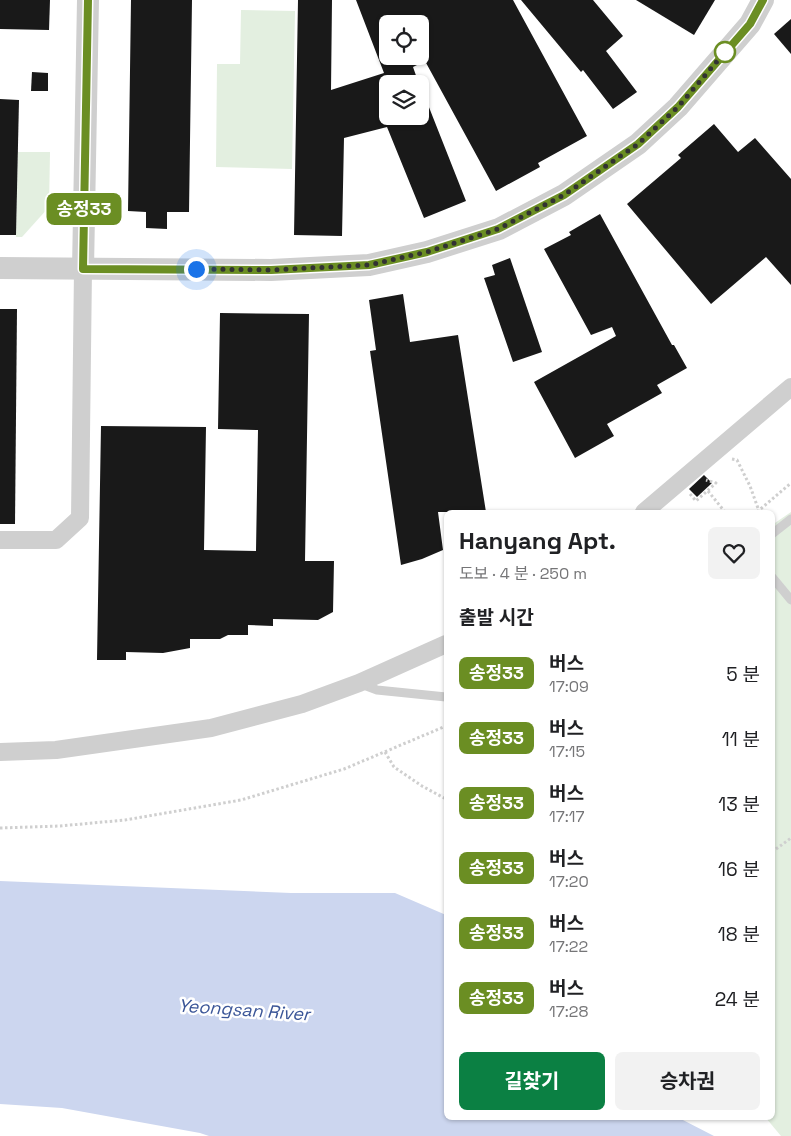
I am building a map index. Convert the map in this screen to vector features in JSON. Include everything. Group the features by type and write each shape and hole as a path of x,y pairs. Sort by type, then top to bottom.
{"street":[{"path":"0,540 56,540 80,518 88,0"},
{"path":"0,268 271,270 369,265 427,252 498,229 564,195 638,144 684,100 750,24 763,0"},
{"path":"646,510 791,387"},
{"path":"0,752 56,750 211,728 302,704 359,683 444,645"}],"lane":[{"path":"775,532 791,519"},
{"path":"775,581 791,600"},
{"path":"359,683 377,690 444,697"}],"path":[{"path":"737,460 750,486 757,510"},
{"path":"760,510 791,483"},
{"path":"708,491 724,510"},
{"path":"0,828 60,826 125,820 241,800 317,778 444,727"},
{"path":"385,752 394,767 444,798"},
{"path":"775,850 791,838"}],"green space":[{"path":"241,10 295,11 292,169 216,167 217,64 240,64"},
{"path":"18,152 50,152 49,207 22,237 16,237"},
{"path":"791,512 791,1136 781,1136 768,1120 775,1120 775,523"}],"water":[{"name":"Yeongsan River","path":"0,881 291,893 395,893 444,914 444,1120 683,1120 714,1136 209,1136 62,1108 0,1104"}],"building":[{"path":"0,0 50,0 49,30 0,29"},
{"path":"131,0 192,0 189,212 167,212 167,229 146,228 146,212 128,211"},
{"path":"298,0 332,0 331,90 384,73 381,65 417,65 413,67 416,75 379,75 379,125 429,125 429,107 466,201 424,218 387,127 344,138 342,236 294,235"},
{"path":"356,0 513,0 587,136 538,163 540,167 496,191 427,65 429,65 429,15 379,15 379,60"},
{"path":"521,0 593,0 623,36 606,51 637,92 613,109 583,70 581,72"},
{"path":"636,0 715,0 694,35"},
{"path":"791,19 791,54 774,34"},
{"path":"32,72 48,73 48,91 31,91"},
{"path":"0,99 19,100 16,235 0,235"},
{"path":"714,124 738,152 755,138 791,179 791,285 766,257 711,304 627,204 681,158 678,155"},
{"path":"600,214 672,345 674,345 687,368 657,385 662,393 607,424 614,436 575,458 534,382 616,336 612,327 591,335 544,249 571,235 569,232"},
{"path":"510,258 542,352 513,362 484,278 495,275 492,265"},
{"path":"403,294 410,342 458,335 486,510 444,510 444,512 438,512 443,550 401,565 370,351 376,350 369,300"},
{"path":"0,309 17,309 15,524 0,524"},
{"path":"220,313 309,314 305,561 334,561 333,612 318,620 273,619 273,626 248,625 248,635 228,635 220,639 190,639 190,648 163,653 126,652 126,660 97,660 101,426 206,427 204,550 256,551 258,430 218,429"},
{"path":"704,475 712,483 697,497 689,489"}],"bus line":[{"name":"송정33","path":"88,0 83,269 271,270 369,265 427,252 498,229 564,195 638,144 678,107 750,24 763,0"}],"route":[{"path":"196,269 271,270 369,265 427,252 498,229 564,195 638,144 678,107 725,52"}]}
